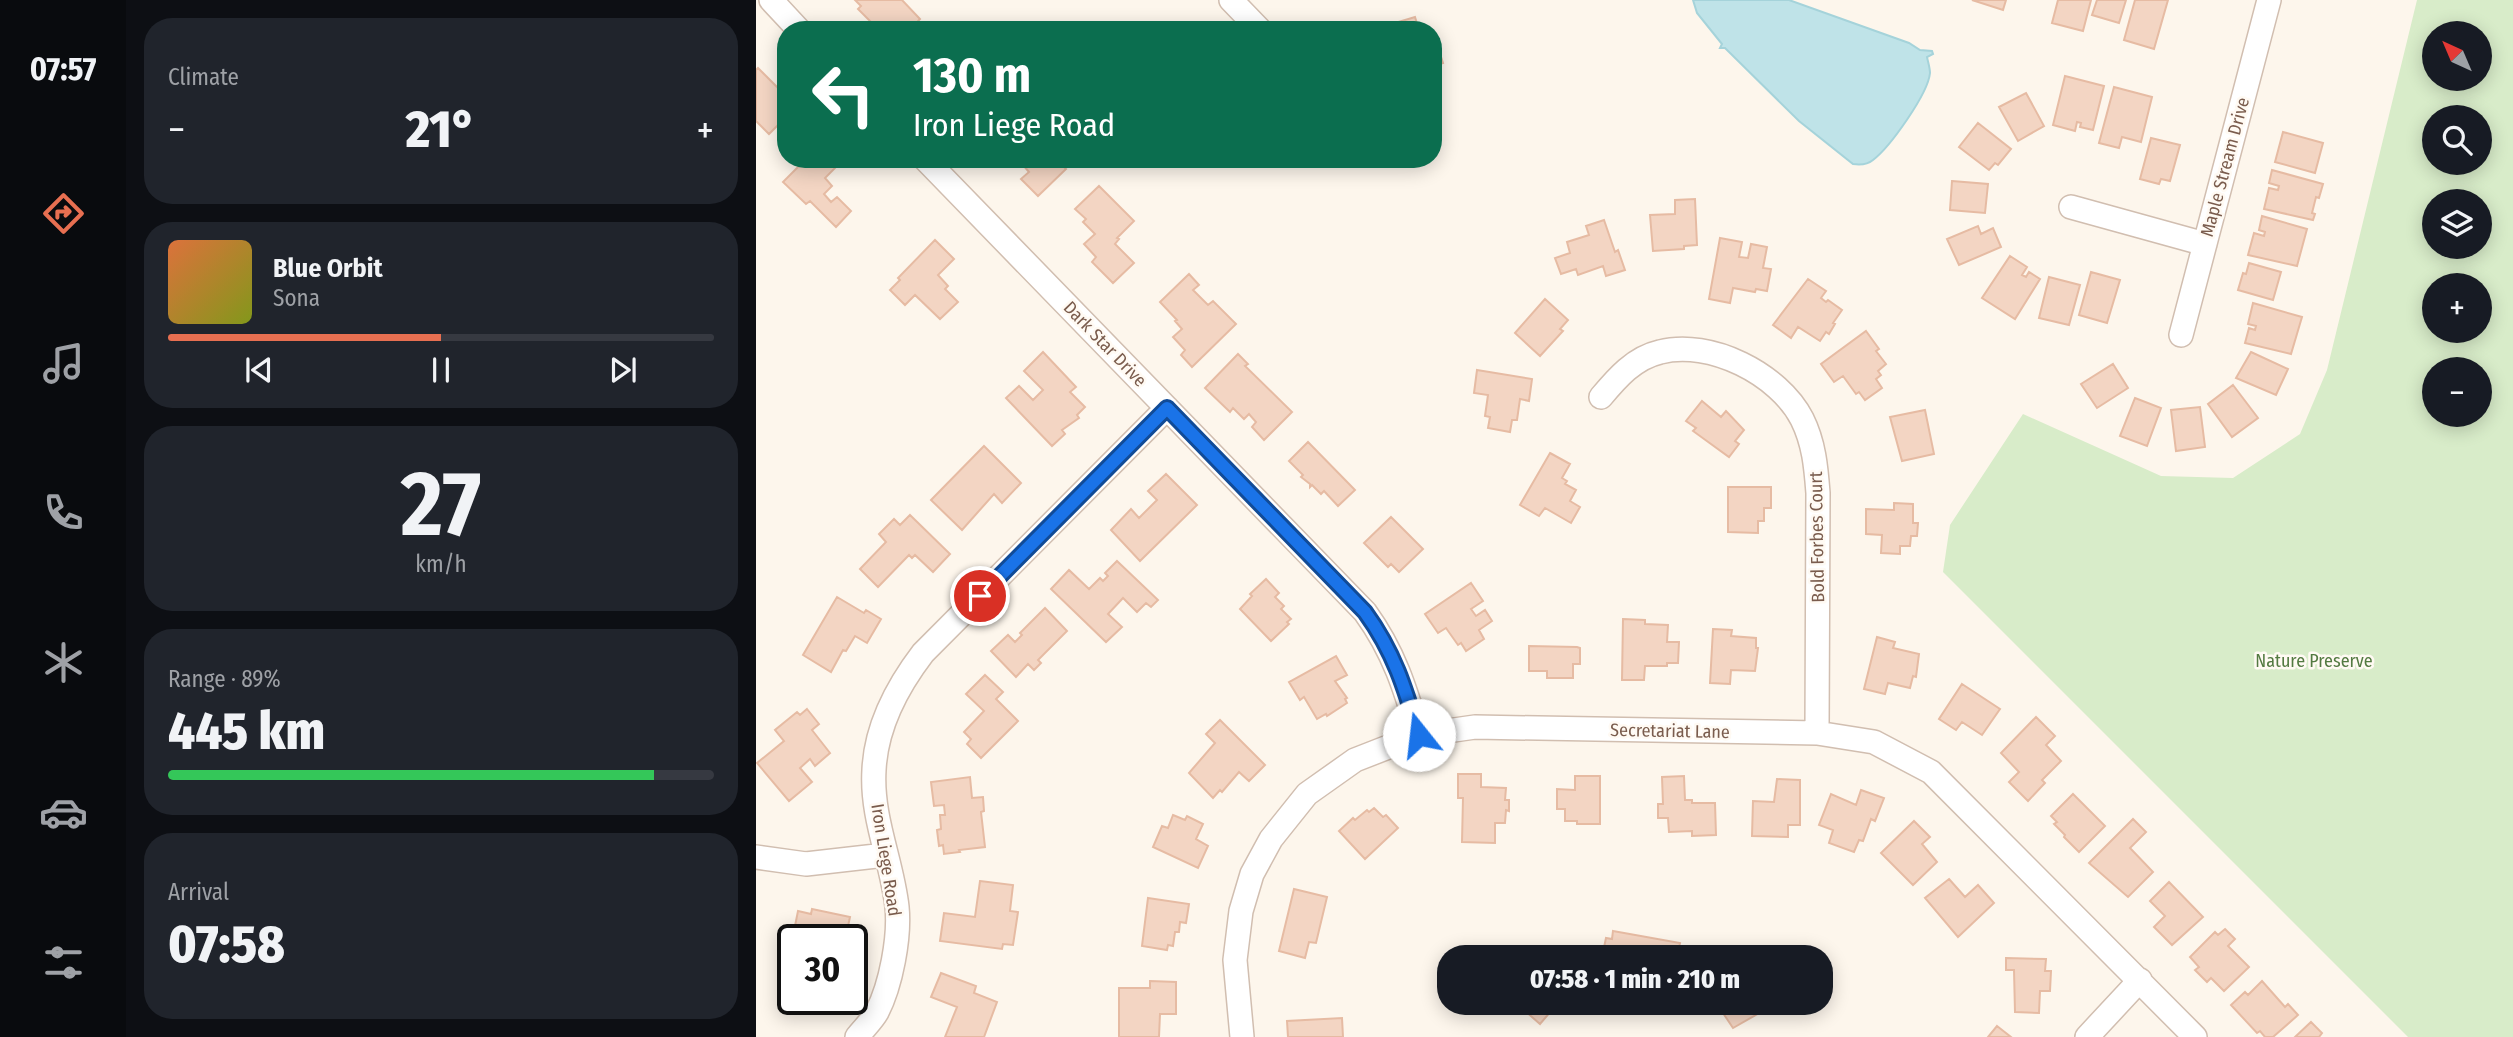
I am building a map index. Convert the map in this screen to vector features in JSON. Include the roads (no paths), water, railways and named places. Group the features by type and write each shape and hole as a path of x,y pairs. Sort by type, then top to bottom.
{"street":[{"path":"771,0 791,21"},
{"path":"1231,0 1251,21"},
{"name":"Maple Stream Drive","path":"2181,335 2269,0"},
{"name":"Dark Star Drive","path":"934,168 1365,612 1382,636 1396,664 1419,735"},
{"path":"2071,207 2205,244"},
{"name":"Bold Forbes Court","path":"1601,397 1626,369 1660,352 1698,350 1745,364 1777,387 1802,418 1815,454 1818,493 1817,733"},
{"name":"Iron Liege Road","path":"857,1037 877,1012 893,966 897,908 875,808 874,769 884,720 905,676 923,653 1167,408"},
{"name":"Secretariat Lane","path":"1242,1037 1235,960 1241,911 1252,874 1270,839 1307,794 1355,760 1419,735 1475,727 1817,733 1874,742 1931,772 2195,1037"},
{"path":"756,856 806,864 885,855"},
{"path":"2087,1037 2140,980"}],"water":[{"path":"1693,0 1789,0 1909,43 1920,50 1932,51 1933,54 1927,57 1930,73 1928,82 1907,120 1889,144 1868,163 1853,164 1799,121 1725,48 1720,48 1722,44 1697,13"}],"park label":[{"name":"Nature Preserve","path":"2314,661"}]}
